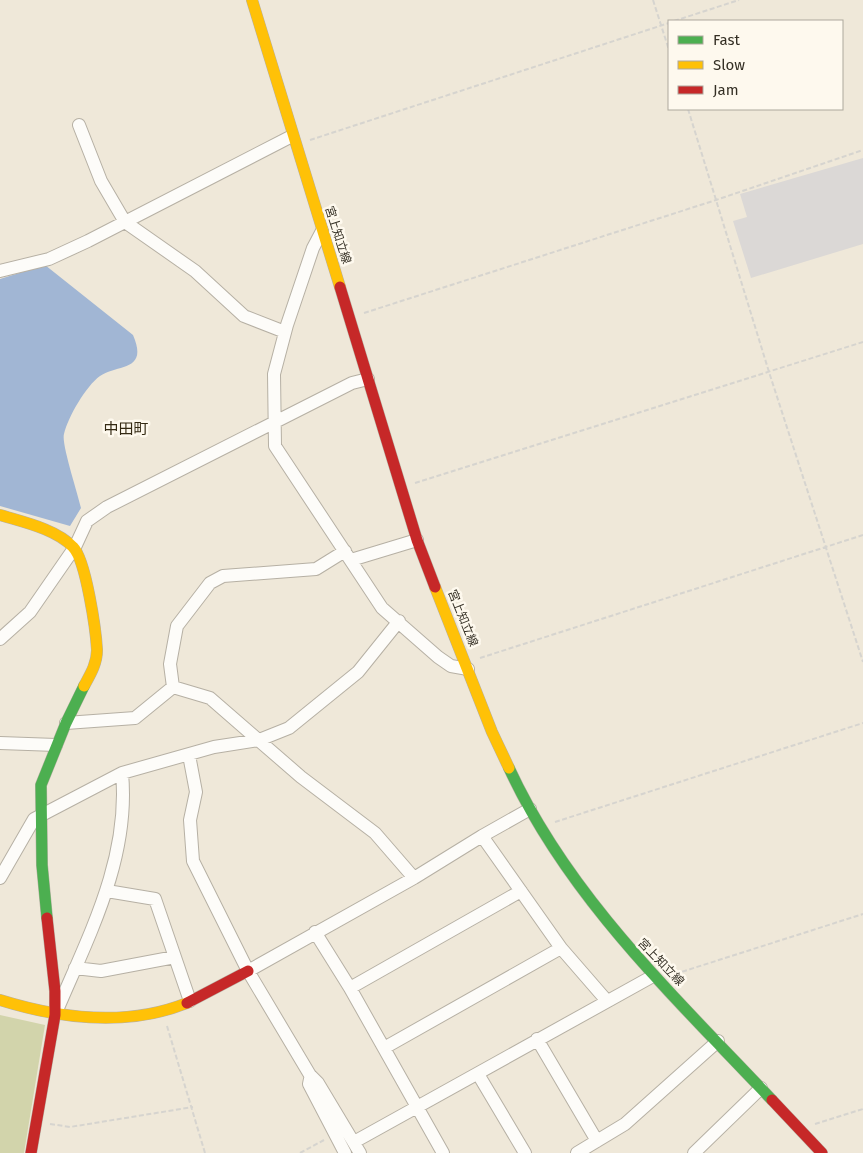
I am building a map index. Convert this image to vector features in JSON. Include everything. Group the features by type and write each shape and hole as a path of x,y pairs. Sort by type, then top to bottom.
{"main road":[{"name":"宮上知立線","path":"252,0 293,141 402,487 416,540 492,732 530,809 581,889 617,935 653,976 718,1041 822,1153"},
{"path":"0,515 34,525 75,547 82,562 97,651 95,665 56,745 41,784 42,865 55,991 55,1014 31,1153"},
{"path":"0,1000 30,1010 101,1018 162,1011 190,1001 248,970"}],"street":[{"path":"79,125 101,181 125,222 196,271 244,316 285,332"},
{"path":"0,271 49,259 293,141"},
{"path":"322,231 312,248 285,332 274,374 275,446 382,608 451,666 467,666"},
{"path":"0,639 30,612 75,547 86,521 107,507 352,383 368,379"},
{"path":"173,687 170,664 177,626 210,582 223,576 316,569 348,556 416,540"},
{"path":"0,878 34,819 122,773 214,747 259,740 289,728 358,672 399,622"},
{"path":"66,723 135,718 173,687"},
{"path":"173,687 210,698 301,777 375,833 414,878"},
{"path":"0,743 56,745"},
{"path":"189,755 196,792 190,820 193,861 248,970 310,1075 318,1083 357,1148 417,1108 537,1039 653,976"},
{"path":"55,1014 112,877 124,813 122,773"},
{"path":"248,970 414,878 530,809"},
{"path":"482,836 561,948 607,1001"},
{"path":"107,891 155,899 190,1001"},
{"path":"350,988 521,891"},
{"path":"315,932 350,988 443,1153"},
{"path":"384,1048 561,948"},
{"path":"75,968 101,971 175,957"},
{"path":"537,1039 597,1141"},
{"path":"577,1153 624,1124 718,1041"},
{"path":"478,1074 525,1153"},
{"path":"310,1075 309,1084 346,1153"},
{"path":"694,1153 761,1088"}],"path":[{"path":"653,0 668,47"},
{"path":"677,20 739,0"},
{"path":"293,141 668,23"},
{"path":"688,110 769,372 863,662"},
{"path":"350,318 716,200 863,150"},
{"path":"402,487 863,342"},
{"path":"467,666 863,535"},
{"path":"540,827 863,723"},
{"path":"653,976 670,976 863,914"},
{"path":"162,1011 193,1107 205,1153"},
{"path":"35,1123 70,1127 193,1107"},
{"path":"801,1129 863,1109"},
{"path":"300,1153 335,1134"}],"green space":[{"path":"0,1015 45,1025 24,1153 0,1153"}],"water":[{"path":"45,265 133,335 137,347 137,355 134,361 129,365 100,376 89,387 78,402 66,427 64,434 65,447 81,508 70,526 0,506 0,279"}],"building":[{"path":"863,158 863,244 751,278 733,221 747,217 740,194"}],"traffic: fast":[{"path":"47,918 42,865 41,785 66,723 84,686"},
{"path":"509,768 534,815 562,860 593,903 662,984 772,1100"}],"traffic: slow":[{"path":"252,0 340,287"},
{"path":"0,515 58,535 73,547 78,554 90,596 97,650 94,665 84,686"},
{"path":"435,587 492,732 509,768"},
{"path":"0,1000 47,1012 94,1018 118,1018 141,1015 164,1011 187,1003"}],"traffic: jam":[{"path":"340,287 417,540 435,587"},
{"path":"31,1153 55,1015 55,991 47,918"},
{"path":"187,1003 248,971"},
{"path":"772,1100 822,1153"}],"district":[{"name":"中田町","path":"126,429"}]}
